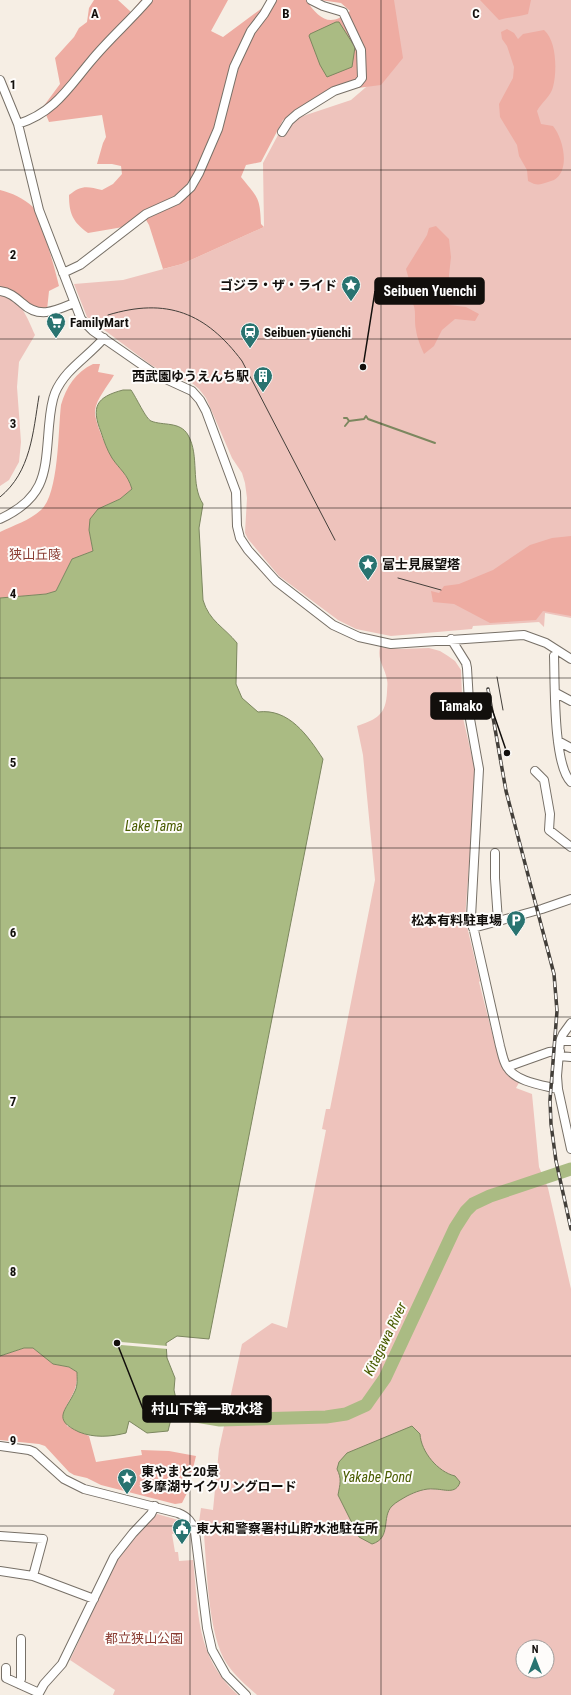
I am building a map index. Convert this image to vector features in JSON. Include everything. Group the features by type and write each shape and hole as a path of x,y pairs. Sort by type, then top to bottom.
{"street":[{"path":"18,124 29,121 53,106 92,60 148,0"},
{"path":"63,273 80,264 146,214 177,200 191,188 218,129 234,67 251,31 264,14 272,0"},
{"path":"282,132 289,120 297,114 334,91 358,83 362,78 361,50 343,12 323,6 311,0"},
{"path":"0,80 18,124 39,210 82,322 155,374 192,391 200,400 206,411 236,492 237,526 240,538 276,581 333,625 359,637 391,644 524,635 546,643 571,659"},
{"path":"0,291 14,296 26,307 39,313 55,311 74,302"},
{"path":"0,519 18,510 35,494 44,472 50,410 55,393 71,369 104,338"},
{"path":"451,639 466,662 470,719 478,769 471,917 500,1046 507,1067 513,1074 520,1078 558,1089"},
{"path":"554,656 558,741 562,765 567,779 571,782"},
{"path":"556,693 571,701"},
{"path":"558,741 571,748"},
{"path":"535,771 544,780 550,814 549,830 571,847"},
{"path":"495,853 498,921"},
{"path":"473,928 542,909 571,899"},
{"path":"571,1022 560,1041 558,1089 571,1149"},
{"path":"560,1041 571,1041"},
{"path":"507,1067 549,1052 571,1057"},
{"path":"0,1446 34,1452 57,1474 73,1484 181,1514 192,1524 196,1539 206,1628 212,1650 226,1675 246,1695"},
{"path":"6,1668 6,1678 38,1694 44,1684 62,1664 114,1557 133,1533 151,1514 155,1506"},
{"path":"0,1536 43,1539 33,1576"},
{"path":"0,1571 33,1576 94,1598"},
{"path":"20,1684 21,1639"}],"green space":[{"path":"94,0 118,0 131,12 141,0 228,0 211,31 223,37 273,0 306,0 320,16 331,20 337,19 350,11 341,3 320,0 394,0 403,58 381,85 334,91 283,120 261,162 246,165 241,177 257,198 260,208 261,224 264,227 182,264 163,269 149,225 142,213 123,227 88,233 75,221 71,212 69,195 77,189 84,187 102,190 113,184 122,174 121,166 112,164 97,164 106,137 102,115 49,122 43,107 60,84 55,58 74,37 79,28 87,22 89,8"},
{"path":"365,0 571,0 571,618 545,613 544,627 539,622 473,626 472,629 391,636 356,629 338,620 279,576 248,539 245,533 247,498 242,473 232,458 206,398 199,389 192,383 169,375 151,365 87,317 74,284 123,280 182,264 264,227 263,163 285,122 351,100 387,69"},
{"path":"480,0 531,0 528,14 499,20"},
{"path":"507,29 514,33 518,39 523,34 544,30 548,35 554,49 555,73 553,87 537,111 541,124 553,126 557,131 564,154 564,162 559,175 554,180 540,184 534,184 528,181 527,170 519,156 517,145 500,117 499,104 513,78 514,67 507,46 502,39 501,32"},
{"path":"0,190 17,196 33,207 40,220 59,286 49,291 47,310 40,310 0,286"},
{"path":"436,226 449,239 451,257 449,275 449,305 466,307 479,314 475,321 455,319 442,330 434,346 424,354 419,342 415,324 414,306 412,302 403,294 410,283 406,269 427,235 429,228"},
{"path":"0,293 18,304 26,315 35,335 19,362 17,387 21,442 19,462 9,480 0,486"},
{"name":"狭山丘陵","path":"93,364 100,364 98,372 114,375 96,406 95,416 108,450 127,477 132,489 120,499 98,509 89,530 93,551 72,559 56,591 46,594 0,598 0,532 32,517 41,510 47,502 57,461 61,405 63,398 72,381 82,371"},
{"path":"571,536 571,616 543,611 536,620 490,623 454,604 433,602 431,591 439,593 444,586 459,584 493,570 530,545 552,538"},
{"path":"380,647 401,649 429,648 440,651 448,656 455,661 461,670 463,718 476,774 465,918 479,982 499,1060 503,1069 520,1081 516,1088 532,1094 539,1167 548,1188 571,1289 571,1695 257,1695 227,1664 221,1652 212,1620 204,1535 199,1522 201,1508 213,1510 219,1449 242,1344 272,1323 287,1328 326,1130 322,1129 326,1109 330,1109 375,880 363,755 357,726 375,718 385,706 387,682 380,656"},
{"path":"24,1348 33,1348 53,1364 69,1367 77,1372 75,1388 64,1411 67,1426 89,1436 96,1462 142,1455 141,1450 169,1451 196,1456 187,1493 182,1503 175,1504 101,1485 87,1478 74,1475 69,1472 45,1446 0,1440 0,1356"},
{"name":"都立狭山公園","path":"157,1514 182,1521 189,1532 172,1534 175,1552 178,1552 179,1561 193,1560 199,1616 206,1649 224,1680 238,1695 113,1695 115,1690 70,1660 117,1559 140,1530"}],"water":[{"path":"339,22 355,47 352,67 327,77 320,65 309,36 310,34"},
{"name":"Lake Tama","path":"123,390 131,390 151,421 181,428 188,435 192,443 197,488 203,504 199,528 203,600 213,619 237,643 236,684 242,698 258,712 279,714 296,725 311,741 323,759 209,1339 177,1336 166,1343 167,1358 175,1378 174,1390 176,1399 168,1431 147,1433 129,1421 126,1433 102,1436 79,1432 65,1423 63,1419 65,1409 76,1389 77,1372 69,1367 53,1364 33,1348 24,1348 0,1356 0,598 46,594 56,591 72,559 93,551 89,530 90,519 98,509 120,499 132,489 126,475 112,458 104,442 96,416 98,404 102,400 107,396"},
{"name":"Yakabe Pond","path":"412,1426 420,1434 421,1441 427,1454 437,1466 455,1476 460,1482 456,1489 453,1490 424,1490 395,1503 387,1516 382,1537 372,1544 359,1537 338,1495 340,1479 337,1469 339,1462 347,1453"}],"pier":[{"path":"121,1342 168,1346 168,1349 121,1345"}],"waterway":[{"path":"345,426 349,421 364,419 366,416 368,419 435,443"},
{"path":"344,418 347,418 349,421"},
{"name":"Kitagawa River","path":"172,1412 220,1420 326,1417 346,1414 366,1405 385,1378 455,1228 466,1211 473,1204 490,1196 571,1169"}],"tram line":[{"path":"108,315 129,310 149,308 167,309 184,313 214,331 242,361 335,540"},
{"path":"0,497 10,487 24,464 29,451 39,396"},
{"path":"398,578 441,590"},
{"path":"497,677 503,710"}],"railway":[{"path":"488,689 506,791 554,974 557,1011 550,1100 551,1124 556,1161 571,1229"}],"place":[{"name":"ゴジラ・ザ・ライド","path":"351,302"},
{"name":"FamilyMart","path":"56,339"},
{"name":"Seibuen-yūenchi","path":"250,349"},
{"name":"Seibuen Yuenchi","path":"363,367"},
{"name":"西武園ゆうえんち駅","path":"263,393"},
{"name":"富士見展望塔","path":"368,581"},
{"name":"Tamako","path":"507,753"},
{"name":"松本有料駐車場","path":"516,937"},
{"name":"村山下第一取水塔","path":"117,1343"},
{"name":"東やまと20景 多摩湖サイクリングロード","path":"127,1495"},
{"name":"東大和警察署村山貯水池駐在所","path":"182,1545"}]}
